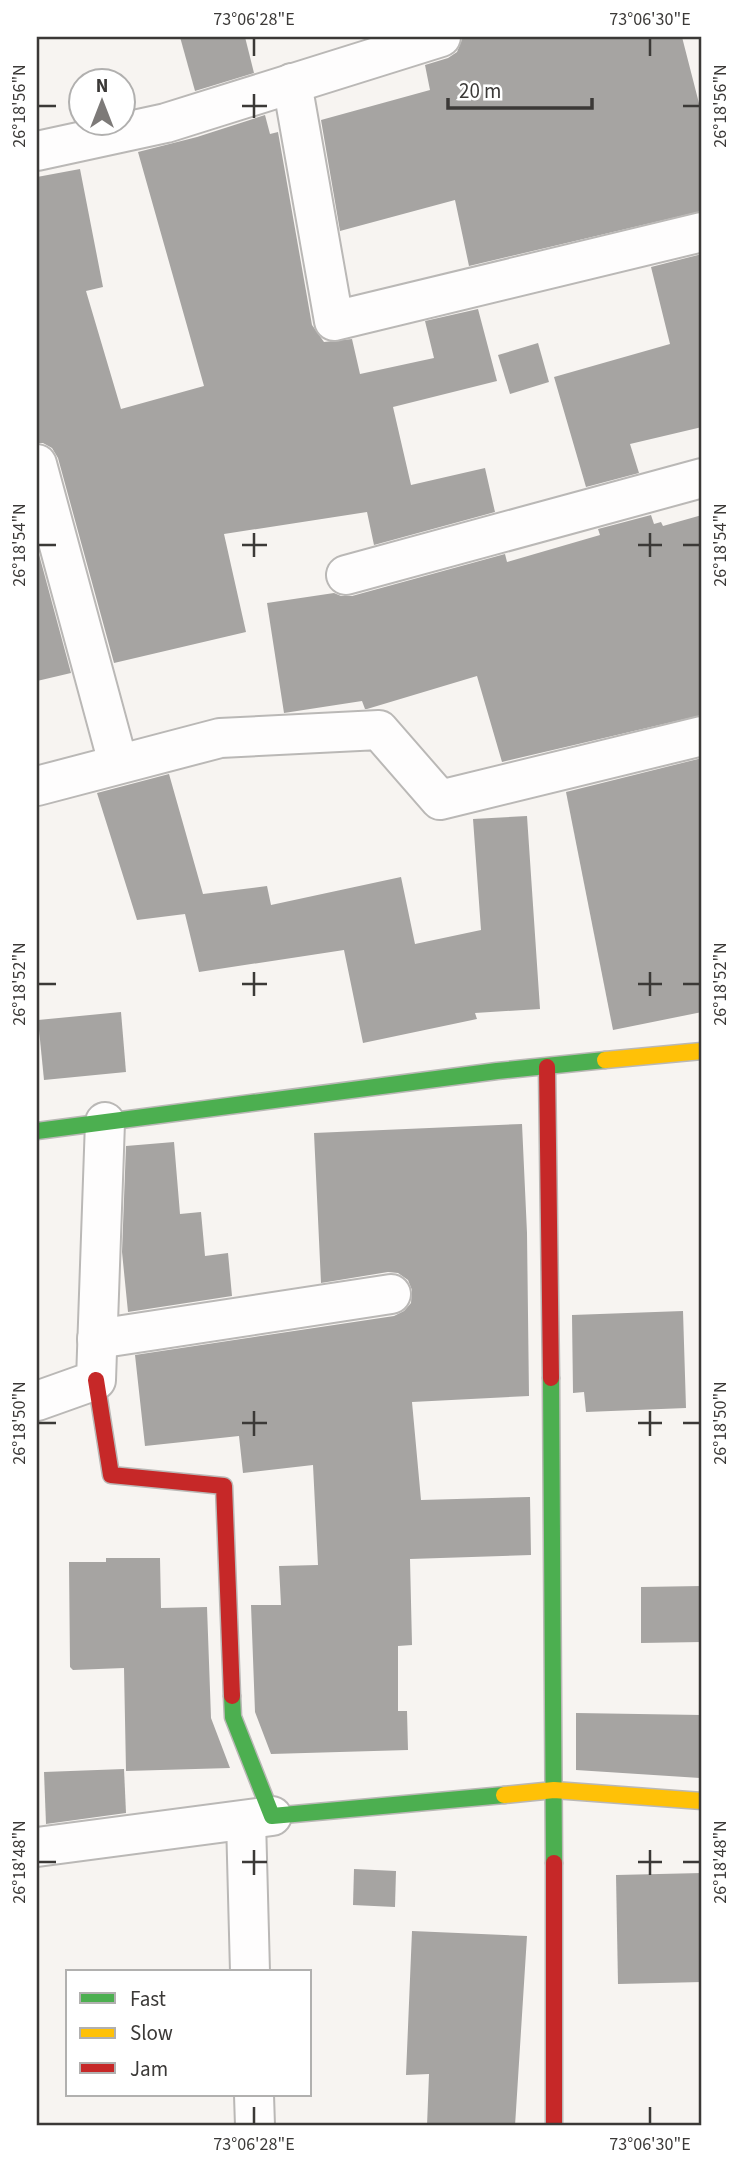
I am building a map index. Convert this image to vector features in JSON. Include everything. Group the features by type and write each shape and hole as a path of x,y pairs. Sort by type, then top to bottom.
{"street":[{"path":"37,151 166,123 441,37"},
{"path":"292,83 334,321 702,232"},
{"path":"37,464 118,763"},
{"path":"346,575 702,478"},
{"path":"37,786 220,738 379,730 440,800 702,736"},
{"path":"37,1131 547,1067 702,1051"},
{"path":"547,1067 554,1790 554,2126"},
{"path":"105,1122 96,1380 111,1475 224,1486 233,1717 259,1818 250,1970"},
{"path":"97,1339 391,1294"},
{"path":"37,1401 96,1380"},
{"path":"37,1847 259,1818 554,1790 702,1801"},
{"path":"254,2096 255,2126"}],"building":[{"path":"180,37 245,37 254,73 195,91"},
{"path":"463,37 682,37 702,115 702,211 469,266 455,200 340,231 321,120 430,90 425,65 448,58 457,52"},
{"path":"265,115 270,134 278,132 312,325 324,342 352,339 360,374 434,358 425,321 478,309 497,381 393,407 411,485 485,468 495,512 374,545 367,512 224,534 246,632 114,663 58,458 52,448 37,443 37,177 80,169 103,287 86,291 121,409 204,386 138,152 197,137"},
{"path":"702,254 702,427 630,444 639,473 586,487 554,377 670,344 651,267"},
{"path":"538,343 549,382 510,394 498,355"},
{"path":"651,515 654,524 661,522 663,526 702,515 702,715 502,762 477,676 367,709 362,701 284,713 267,603 334,593 352,596 505,554 507,562 600,535 598,529"},
{"path":"37,547 71,673 37,681"},
{"path":"702,758 702,1012 613,1030 566,792"},
{"path":"169,774 203,894 267,886 271,905 401,877 415,944 481,930 473,819 527,816 540,1009 475,1013 477,1019 363,1043 344,950 199,972 185,914 137,920 97,793"},
{"path":"121,1012 126,1072 44,1080 38,1020"},
{"path":"522,1124 527,1233 529,1396 412,1402 421,1500 530,1497 531,1555 410,1559 412,1645 398,1646 398,1711 407,1711 408,1750 271,1754 255,1712 251,1605 281,1605 279,1566 318,1565 313,1465 243,1473 239,1436 145,1446 135,1355 394,1316 404,1311 411,1303 412,1290 408,1280 398,1273 388,1272 321,1283 314,1133"},
{"path":"174,1142 180,1214 201,1212 205,1256 228,1253 232,1296 128,1312 122,1252 126,1146"},
{"path":"683,1311 686,1408 586,1412 584,1392 573,1393 572,1315"},
{"path":"106,1558 160,1558 161,1608 207,1607 211,1718 230,1768 126,1771 124,1668 73,1670 70,1667 69,1562 106,1562"},
{"path":"702,1586 702,1642 641,1643 641,1587"},
{"path":"576,1713 701,1715 700,1778 576,1770"},
{"path":"124,1769 126,1813 46,1824 44,1772"},
{"path":"354,1869 396,1871 395,1907 353,1905"},
{"path":"702,1873 702,1982 618,1984 616,1875"},
{"path":"412,1931 527,1936 515,2126 427,2126 429,2074 406,2075"}],"traffic: fast":[{"path":"37,1131 497,1071 605,1060"},
{"path":"551,1378 554,1863"},
{"path":"232,1696 233,1717 272,1816 504,1795"}],"traffic: slow":[{"path":"605,1060 702,1051"},
{"path":"504,1795 554,1790 702,1801"}],"traffic: jam":[{"path":"547,1067 551,1378"},
{"path":"96,1380 111,1475 224,1486 232,1696"},
{"path":"554,1863 554,2126"}]}
